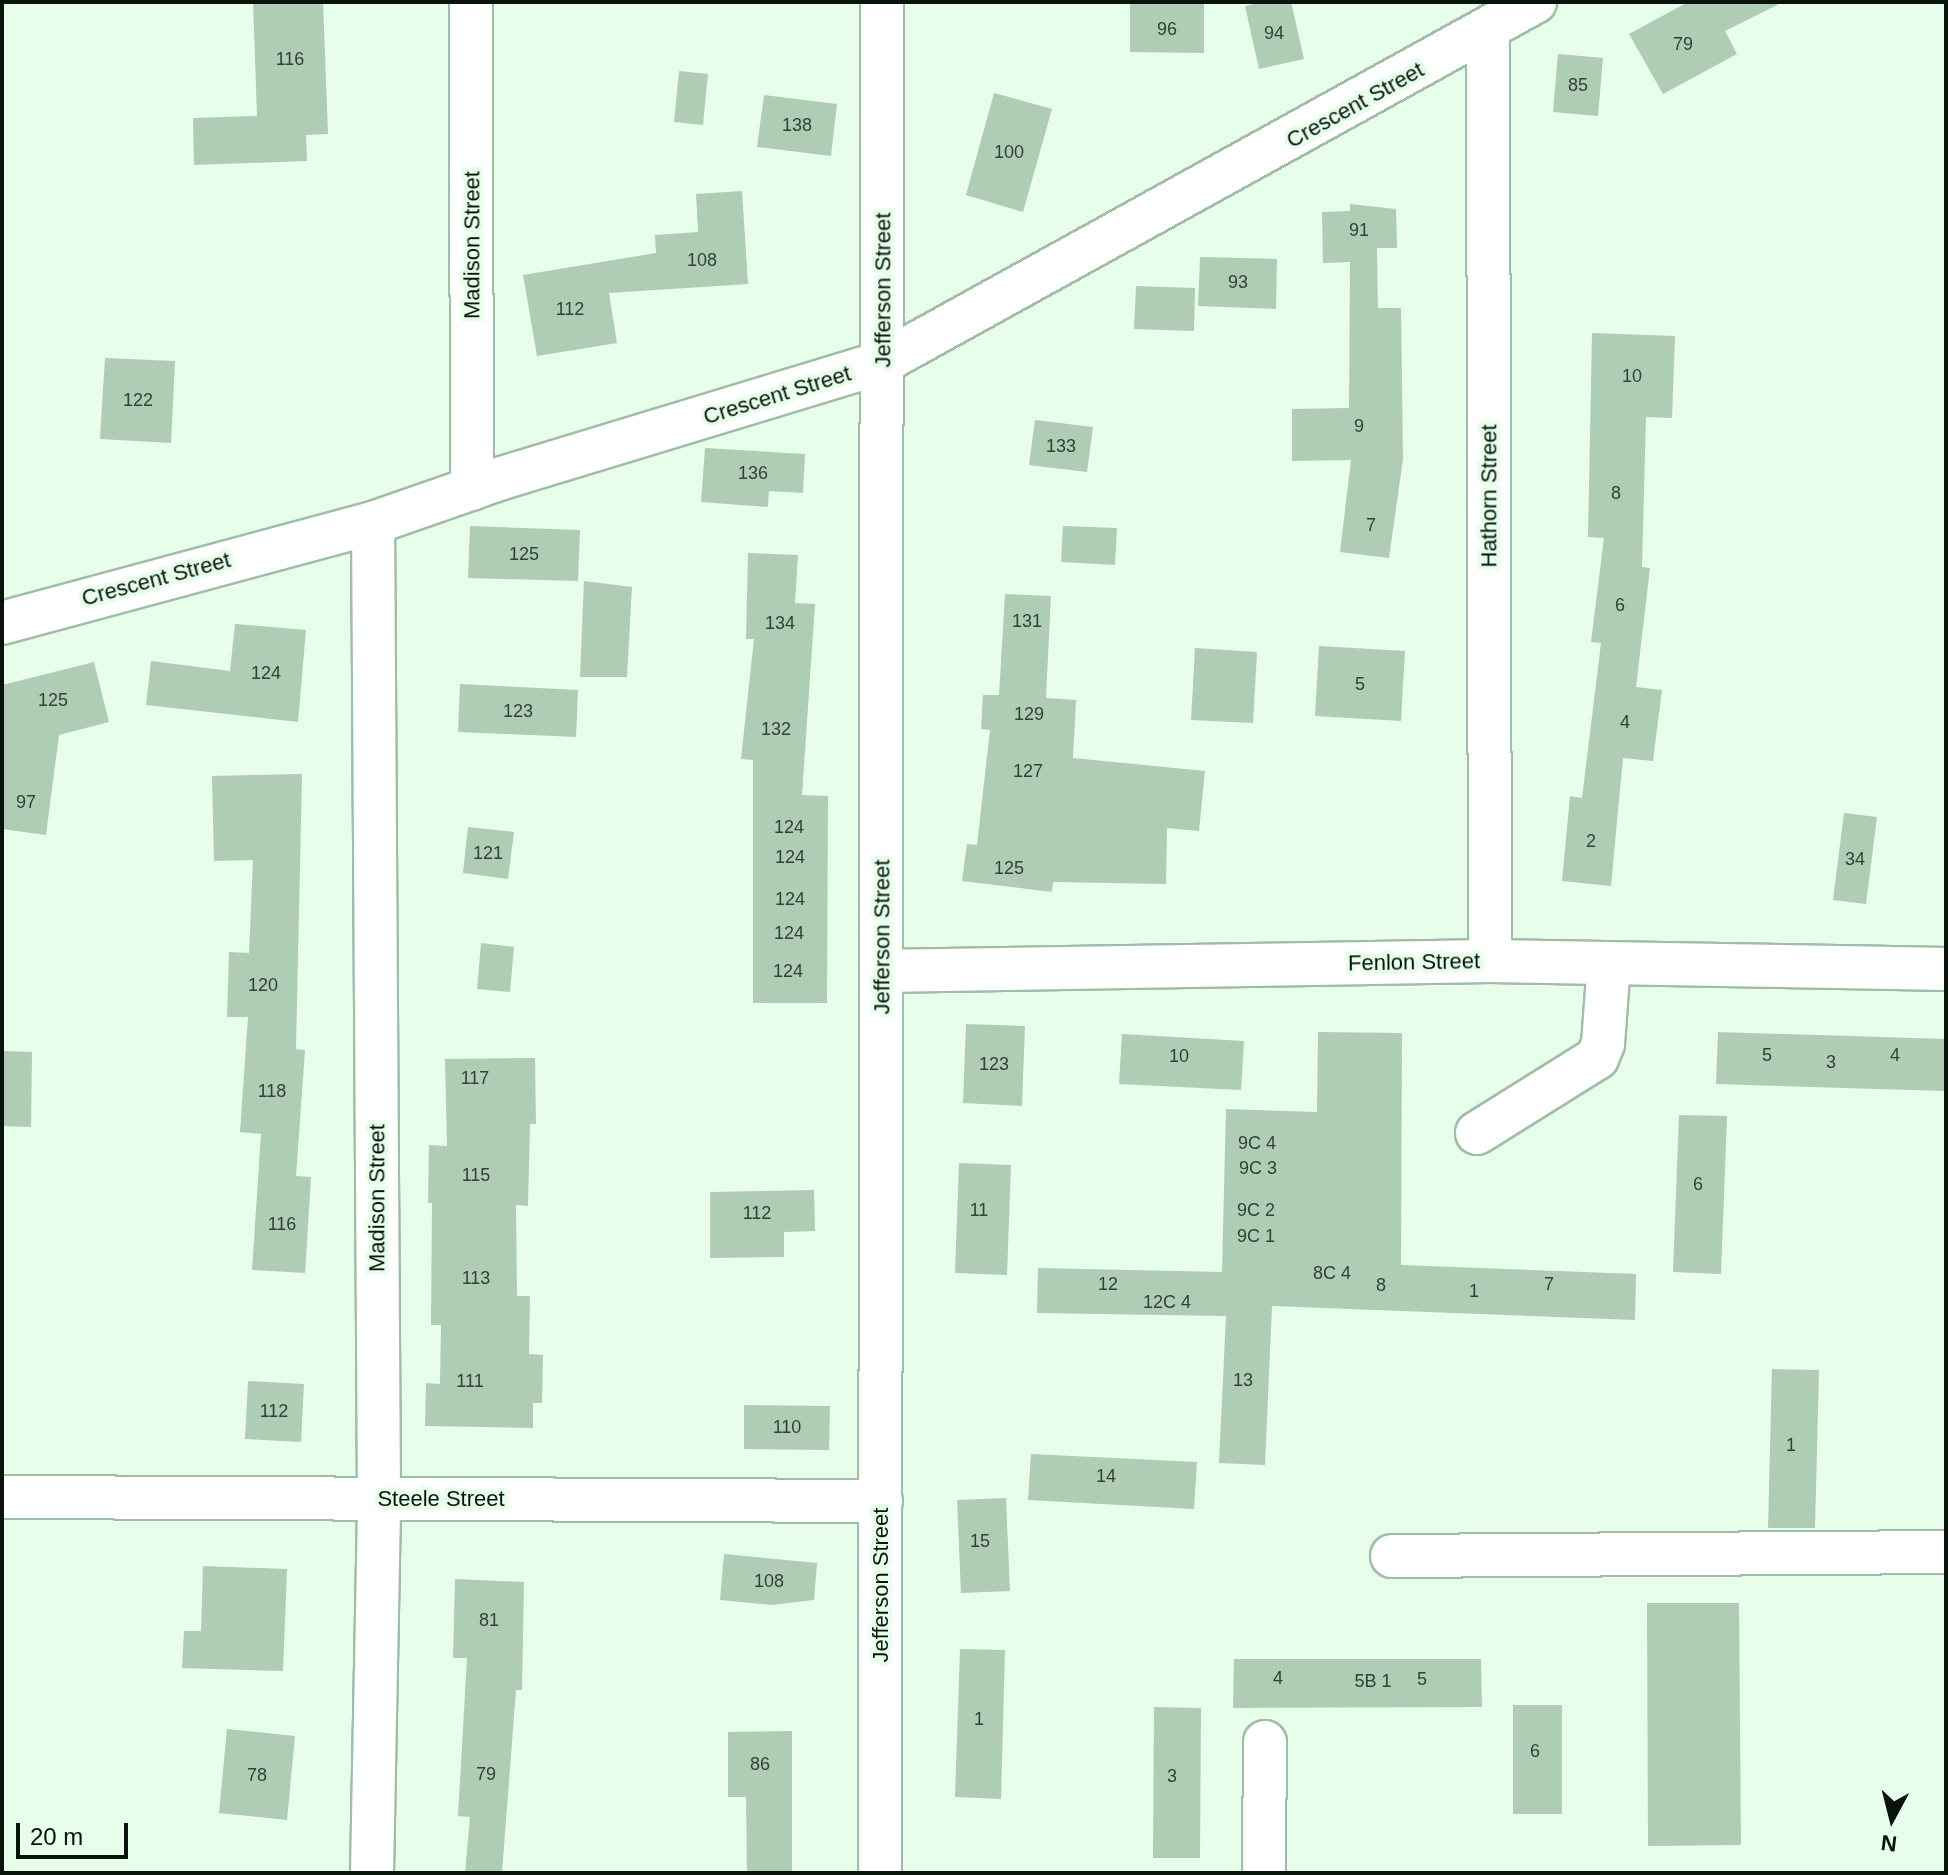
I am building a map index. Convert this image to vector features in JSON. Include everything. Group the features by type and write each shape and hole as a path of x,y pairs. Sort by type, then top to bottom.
{"street":[{"name":"Madison Street","path":"471,2 472,489"},
{"name":"Jefferson Street","path":"880,1873 882,2"},
{"name":"Crescent Street","path":"2,623 373,523 472,489 883,362 1488,32 1535,2"},
{"name":"Hathorn Street","path":"1488,32 1490,961"},
{"name":"Madison Street","path":"372,1873 379,1498 373,523"},
{"name":"Fenlon Street","path":"882,971 1490,961 1946,969"},
{"path":"1477,1133 1597,1058 1603,1044 1609,963"},
{"name":"Steele Street","path":"2,1497 881,1501"},
{"path":"1392,1556 1946,1552"},
{"path":"1264,1873 1265,1742"}],"building":[{"path":"253,2 323,2 328,134 306,135 307,161 194,165 193,118 257,116"},
{"path":"1204,2 1204,53 1130,52 1130,4"},
{"path":"1263,2 1291,2 1304,59 1259,69 1245,6"},
{"path":"1688,2 1783,2 1725,31 1737,54 1663,94 1629,34"},
{"path":"1558,54 1603,58 1598,116 1553,112"},
{"path":"679,71 708,74 703,125 674,122"},
{"path":"994,93 1052,109 1023,212 966,195"},
{"path":"764,95 837,104 831,156 757,147"},
{"path":"742,191 748,284 609,293 617,343 537,356 523,275 656,253 655,235 698,232 696,194"},
{"path":"1350,204 1396,209 1397,248 1377,248 1378,308 1401,308 1403,459 1389,558 1340,552 1351,460 1292,461 1292,409 1349,408 1350,262 1323,263 1322,212 1350,211"},
{"path":"1200,257 1277,259 1276,309 1198,306"},
{"path":"1136,286 1195,288 1194,331 1134,329"},
{"path":"1592,333 1675,336 1672,418 1646,417 1642,567 1650,568 1636,687 1662,690 1653,761 1623,758 1611,886 1562,881 1570,796 1582,798 1601,643 1591,642 1604,538 1588,537"},
{"path":"105,358 175,361 171,443 100,439"},
{"path":"1035,420 1093,427 1087,472 1029,465"},
{"path":"705,448 805,454 803,493 769,491 768,507 701,502"},
{"path":"470,526 580,530 578,581 468,578"},
{"path":"1063,526 1117,528 1115,565 1061,562"},
{"path":"748,553 798,555 795,603 815,604 802,795 828,796 827,1003 753,1003 753,760 741,759 754,639 746,639"},
{"path":"584,581 632,587 627,677 580,677"},
{"path":"1005,594 1051,596 1046,698 1076,700 1073,758 1205,771 1199,831 1167,828 1166,884 1053,882 1052,892 962,881 967,844 977,845 990,730 981,729 983,695 999,695"},
{"path":"235,624 306,630 298,722 146,705 151,661 230,671"},
{"path":"1319,646 1405,651 1401,721 1315,716"},
{"path":"1195,648 1257,652 1253,723 1191,720"},
{"path":"94,662 109,722 59,735 46,835 2,829 2,685"},
{"path":"460,684 578,690 576,737 458,732"},
{"path":"302,774 296,1049 305,1050 296,1176 311,1177 305,1273 252,1270 261,1134 240,1132 248,1017 227,1017 229,952 249,953 253,860 214,861 212,776"},
{"path":"1844,813 1877,817 1866,904 1833,900"},
{"path":"468,827 514,832 508,879 463,873"},
{"path":"481,943 514,947 510,992 477,989"},
{"path":"966,1024 1025,1026 1022,1106 963,1103"},
{"path":"1318,1032 1402,1033 1401,1265 1636,1274 1635,1320 1272,1306 1265,1465 1219,1463 1226,1316 1037,1313 1038,1268 1222,1272 1226,1109 1317,1112"},
{"path":"1718,1032 1946,1039 1946,1091 1716,1084"},
{"path":"1122,1034 1244,1041 1241,1090 1119,1084"},
{"path":"2,1051 32,1052 31,1127 2,1126"},
{"path":"535,1058 536,1124 530,1124 528,1206 516,1205 517,1296 530,1296 529,1354 543,1355 542,1403 533,1403 533,1428 425,1426 426,1383 440,1384 441,1325 431,1325 432,1203 428,1203 429,1145 447,1146 445,1059"},
{"path":"1679,1115 1727,1116 1721,1274 1673,1272"},
{"path":"959,1163 1011,1165 1007,1275 955,1273"},
{"path":"814,1190 815,1231 784,1232 784,1257 710,1258 710,1192"},
{"path":"1772,1369 1819,1370 1815,1528 1768,1528"},
{"path":"248,1381 304,1384 301,1442 245,1439"},
{"path":"744,1405 830,1406 829,1450 744,1449"},
{"path":"1031,1454 1197,1462 1194,1509 1028,1500"},
{"path":"1006,1498 1010,1591 961,1593 957,1500"},
{"path":"724,1554 817,1563 814,1600 771,1605 720,1600"},
{"path":"203,1566 287,1569 283,1671 182,1668 184,1631 201,1631"},
{"path":"455,1579 524,1582 522,1690 516,1690 502,1873 465,1873 470,1817 458,1816 467,1658 453,1658"},
{"path":"1647,1603 1739,1603 1741,1845 1648,1846"},
{"path":"960,1649 1005,1650 1001,1799 955,1797"},
{"path":"1234,1659 1481,1659 1482,1707 1233,1708"},
{"path":"1513,1705 1562,1705 1562,1814 1513,1814"},
{"path":"1154,1707 1201,1708 1200,1858 1153,1858"},
{"path":"227,1729 295,1736 287,1820 219,1813"},
{"path":"792,1731 792,1873 747,1873 746,1797 728,1797 728,1732"}]}
